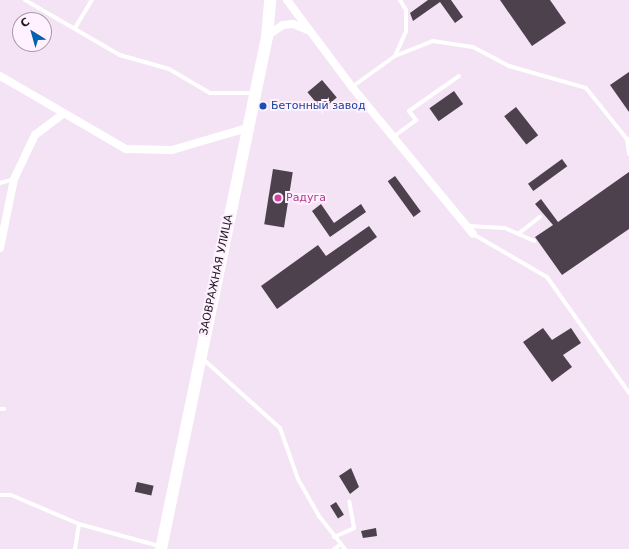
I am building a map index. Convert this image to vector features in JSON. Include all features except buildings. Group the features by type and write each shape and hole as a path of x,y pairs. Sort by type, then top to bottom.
{"street":[{"name":"ЗАОВРАЖНАЯ УЛИЦА","path":"161,548 254,93 267,37 270,0"},
{"path":"287,0 352,87 473,234"},
{"path":"267,37 282,25 292,24 309,30"},
{"path":"0,76 62,115 126,149 172,150 247,128"},
{"path":"0,248 14,179 35,135 62,115"}],"lane":[{"path":"25,0 120,55 169,69 210,93 254,93"},
{"path":"75,28 92,0"},
{"path":"395,56 406,32 406,10 400,0"},
{"path":"352,87 395,56 433,41 473,47 509,66 574,82 594,95 628,139 629,154"},
{"path":"393,138 416,120 409,111 459,76"},
{"path":"0,183 14,179"},
{"path":"518,234 540,217"},
{"path":"466,226 505,228 534,241"},
{"path":"473,234 547,276 629,393"},
{"path":"200,356 280,428 298,479 334,537 346,549"},
{"path":"0,495 11,495 79,524 161,548"},
{"path":"334,537 354,528 349,502"},
{"path":"75,549 79,524"},
{"path":"334,549 340,544"}],"place":[{"name":"Бетонный завод","path":"263,106"},
{"name":"Радуга","path":"278,198"}]}
